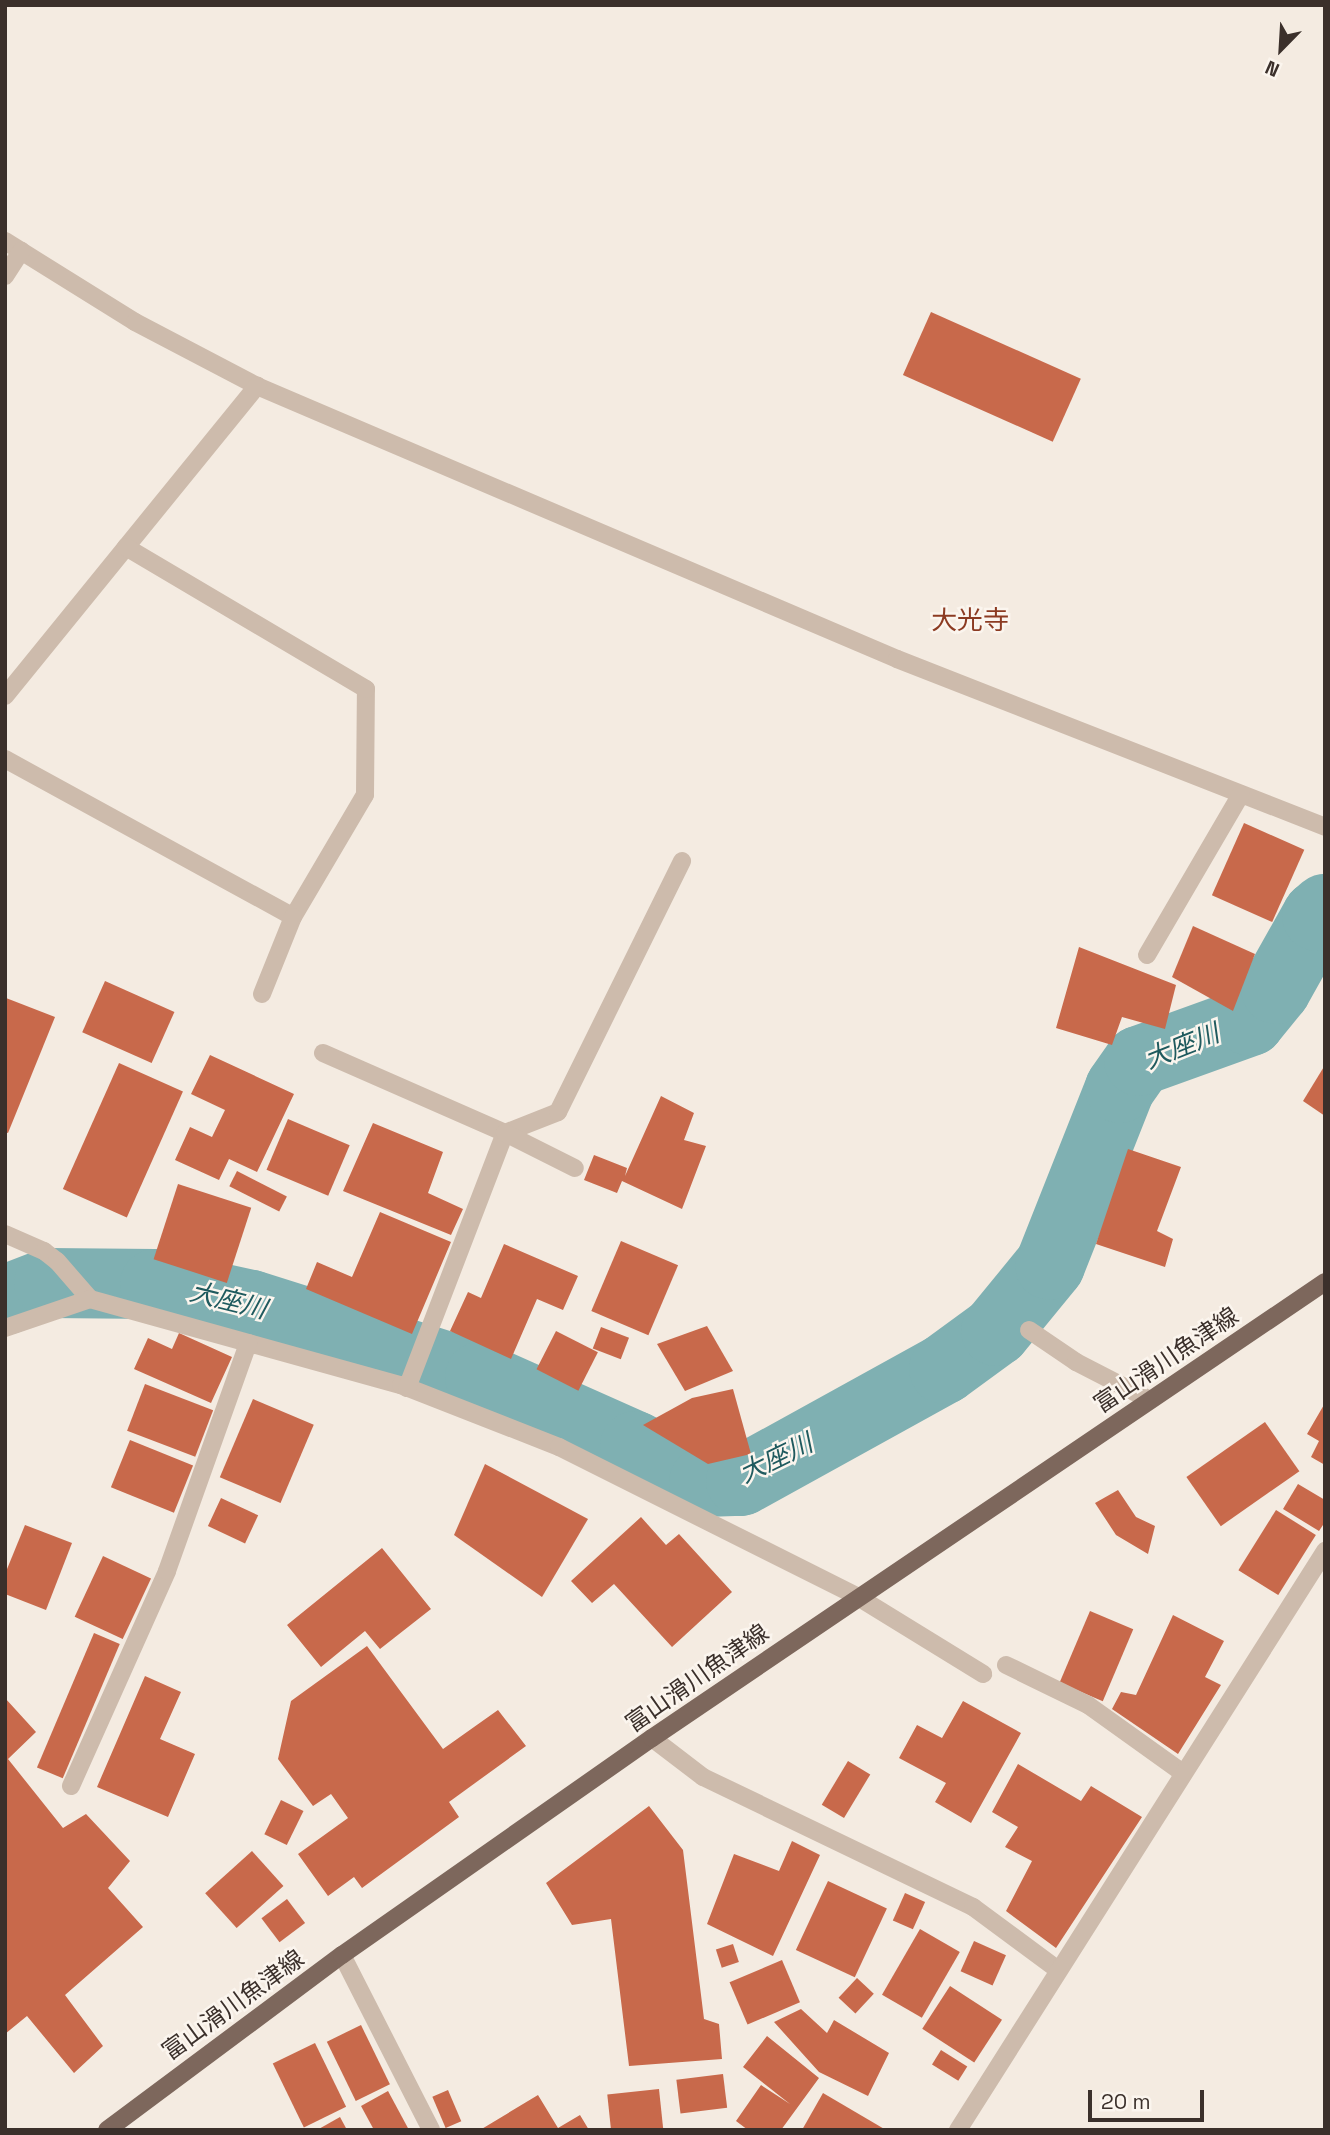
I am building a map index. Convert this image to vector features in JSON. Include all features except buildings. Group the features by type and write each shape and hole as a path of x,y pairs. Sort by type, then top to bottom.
{"main road":[{"name":"富山滑川魚津線","path":"107,2130 342,1955 652,1738 858,1597 906,1569 1325,1282"}],"street":[{"path":"5,241 135,322 257,386 897,659 1325,827"},
{"path":"5,276 21,251"},
{"path":"5,696 257,386"},
{"path":"126,547 366,689 365,795 293,917 262,994"},
{"path":"5,759 293,917"},
{"path":"1147,955 1241,794"},
{"path":"407,1388 505,1133 558,1112 682,861"},
{"path":"323,1053 505,1133 575,1168"},
{"path":"5,1234 50,1256 90,1299 407,1388 559,1447 858,1597 983,1674"},
{"path":"5,1328 90,1299"},
{"path":"1029,1330 1076,1362 1150,1401"},
{"path":"71,1786 167,1571 248,1343"},
{"path":"961,2129 1058,1970 1322,1560"},
{"path":"1006,1665 1088,1705 1183,1773"},
{"path":"652,1738 703,1777 973,1907 1058,1970"},
{"path":"342,1955 431,2130"}],"waterway":[{"name":"大座川","path":"5,1300 49,1283 155,1284 251,1305 480,1377 635,1446 704,1482 741,1481 944,1369 996,1331 1050,1265 1120,1088 1139,1061 1250,1021 1276,989 1317,916 1325,909"}],"district":[{"name":"大光寺","path":"970,621"}]}
